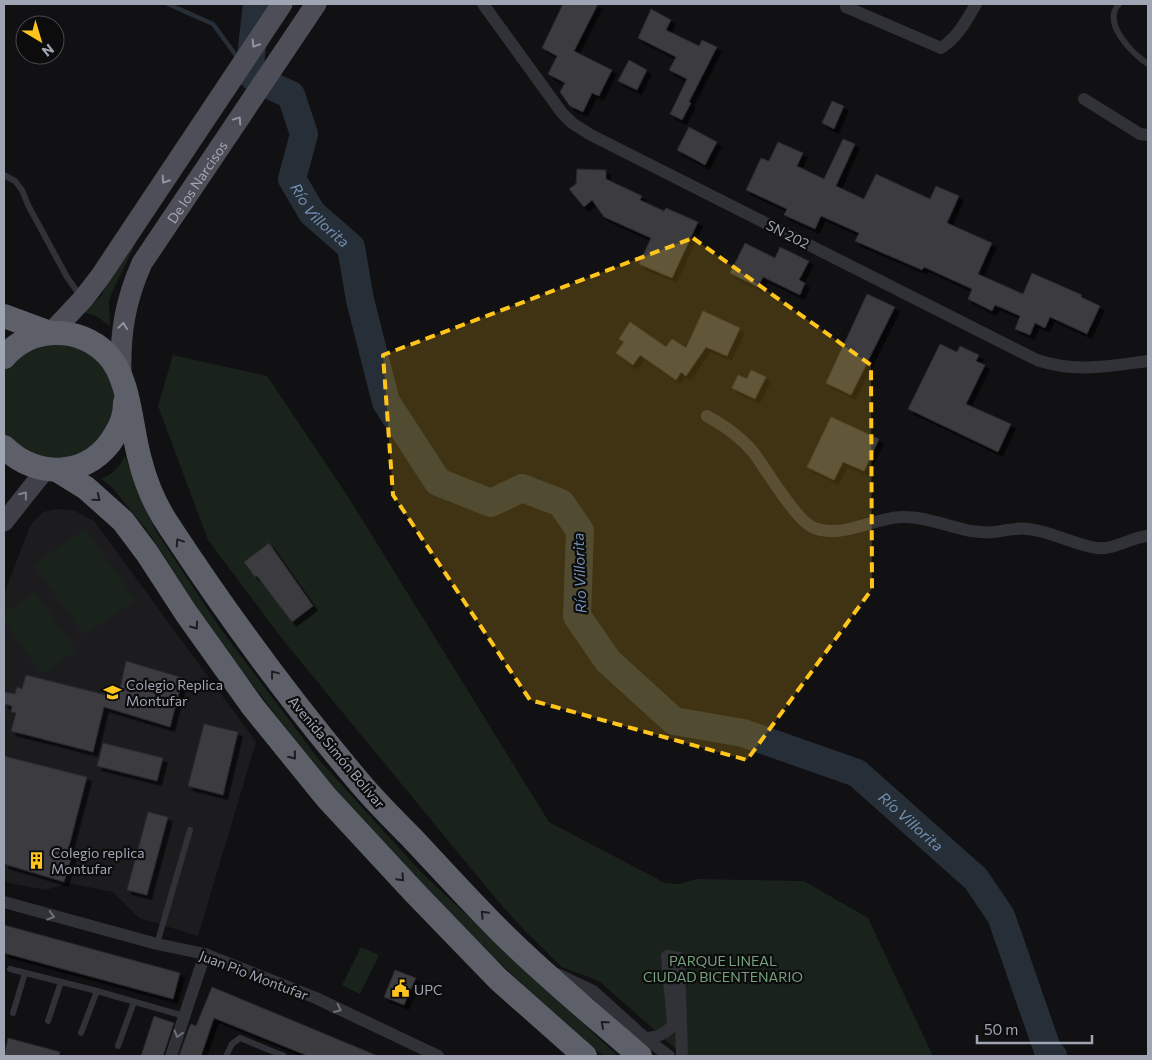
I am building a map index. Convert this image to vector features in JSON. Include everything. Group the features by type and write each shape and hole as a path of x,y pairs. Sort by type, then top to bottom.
{"highway":[{"name":"Avenida Simón Bolívar","path":"4,316 51,332 75,334 94,343 109,356 122,380 140,460 156,502 168,526 213,592 308,719 361,784 501,932 535,964 643,1047"},
{"name":"Avenida Simón Bolívar","path":"4,357 23,340 51,332"},
{"path":"51,470 77,467 96,458 110,444 121,426 124,412 122,380"},
{"path":"4,446 22,462 51,470 86,488 123,521 253,707 326,797 498,979 585,1056"}],"main road":[{"name":"De los Narcisos","path":"51,332 83,299 120,248 282,4"},
{"name":"De los Narcisos","path":"122,380 120,349 123,324 128,299 142,262 316,4"}],"street":[{"name":"SN 202","path":"483,4 562,113 572,123 591,135 1037,360 1060,367 1072,368 1148,362"},
{"path":"846,7 941,48 950,43 958,34 976,4"},
{"path":"1084,99 1140,134 1148,135"},
{"path":"707,416 742,440 753,452 800,517 812,527 824,530 837,530 900,516 919,518 970,530 992,532 1028,529 1098,548 1110,547 1141,536 1148,536"},
{"path":"4,522 51,470"},
{"name":"Juan Pio Montufar","path":"4,902 157,944 205,954 316,998 438,1056"},
{"path":"171,1056 205,954"},
{"path":"643,1047 665,1034 673,1025 668,956 679,958 682,1056"},
{"path":"643,1047 669,1056"}],"lane":[{"path":"1120,4 1116,8 1114,23 1118,34 1140,59 1148,64"},
{"path":"4,175 15,181 22,190 67,277 83,299"},
{"path":"157,944 190,830"},
{"path":"10,970 97,991 184,1016"},
{"path":"13,1013 25,973"},
{"path":"48,1021 62,982"},
{"path":"81,1033 97,991"},
{"path":"118,1046 134,1002"},
{"path":"226,1056 232,1044 240,1038 269,1053 284,1056"}],"highlighted area":[{"path":"693,238 871,365 872,589 747,760 530,700 393,495 383,355"}],"shaded area":[{"name":"Colegio Replica Montufar","path":"55,509 73,510 94,521 256,742 198,936 139,918 113,892 68,883 46,890 4,882 4,594 30,526 43,512"}],"green space":[{"path":"132,242 136,243 109,301 110,326 96,316 83,312 101,296"},
{"path":"36,339 95,349 116,384 113,424 85,455 44,461 7,441 4,435 4,362"},
{"name":"PARQUE LINEAL CIUDAD BICENTENARIO","path":"173,355 267,376 347,495 549,822 665,883 679,884 697,879 804,881 868,918 933,1056 684,1056 599,981 562,967 524,930 497,900 283,640 208,540 158,406"},
{"path":"125,456 141,499 156,531 220,628 320,761 422,873 618,1056 603,1056 481,945 415,879 314,765 213,633 151,536 112,487 101,479 115,470"},
{"path":"85,529 135,600 84,635 34,565"},
{"path":"35,592 76,650 42,674 4,621 4,614"},
{"path":"361,947 379,955 360,994 342,985"}],"building":[{"path":"563,4 598,4 574,51 612,70 599,96 592,93 583,112 570,106 560,92 565,83 548,74 557,56 542,48"},
{"path":"651,9 671,20 666,30 699,46 702,40 717,47 682,120 670,114 687,79 669,70 676,57 638,38"},
{"path":"629,60 647,70 637,90 618,81"},
{"path":"832,101 844,106 834,129 822,123"},
{"path":"689,127 717,142 705,165 677,150"},
{"path":"843,139 855,144 836,186 864,199 876,174 930,199 936,186 959,196 947,223 992,243 978,274 1023,294 1032,273 1082,295 1081,297 1100,306 1087,334 1050,317 1045,328 1035,323 1030,335 1015,329 1020,316 995,305 992,311 968,299 972,289 924,267 922,270 855,241 859,233 821,216 815,229 784,215 787,209 746,190 761,158 769,161 778,142 803,153 797,166 824,179"},
{"path":"577,169 606,170 606,179 642,196 640,200 664,211 666,208 698,222 672,278 639,264 651,238 604,217 592,200 584,207 569,189 576,184"},
{"path":"745,243 775,258 780,247 809,261 799,280 805,283 800,295 763,277 758,287 730,273"},
{"path":"867,294 895,307 851,395 826,383"},
{"path":"703,311 740,328 727,356 706,347 686,376 681,372 676,380 640,355 633,365 616,353 624,342 619,339 630,322 666,347 672,339 686,348"},
{"path":"940,344 957,352 960,346 979,355 976,361 985,365 966,404 1011,424 998,452 908,409"},
{"path":"751,370 766,377 755,399 732,388 738,375 747,379"},
{"path":"831,417 879,439 864,471 843,462 834,480 807,467"},
{"path":"269,543 313,606 292,622 244,562"},
{"path":"126,661 183,678 170,727 104,707 93,752 11,731 16,713 11,712 12,706 4,704 4,692 15,694 17,687 22,689 26,675 118,698"},
{"path":"204,724 238,732 223,795 188,786"},
{"path":"103,743 163,758 157,781 97,766"},
{"path":"4,756 87,777 67,854 72,855 64,882 4,864"},
{"path":"148,812 168,817 147,895 127,890"},
{"path":"4,925 180,973 173,999 4,953"},
{"path":"395,970 416,978 404,1005 384,997"},
{"path":"212,987 378,1056 308,1056 214,1018 201,1056 179,1056 189,1028 191,1024 196,1026"},
{"path":"154,1016 174,1023 163,1056 141,1056"},
{"path":"8,1038 60,1052 59,1056 4,1056"}],"waterway":[{"path":"168,4 213,24 238,58"},
{"name":"Río Villorita","path":"257,4 249,73 256,79 291,95 304,134 292,179 312,213 351,247 360,300 386,402 438,482 491,503 522,488 561,503 580,531 577,616 608,661 674,721 743,733 857,773 976,879 1001,916 1048,1051 1053,1056"}],"place":[{"name":"Colegio Replica Montufar","path":"112,692"},
{"name":"Colegio replica Montufar","path":"37,860"},
{"name":"UPC","path":"400,989"}]}
